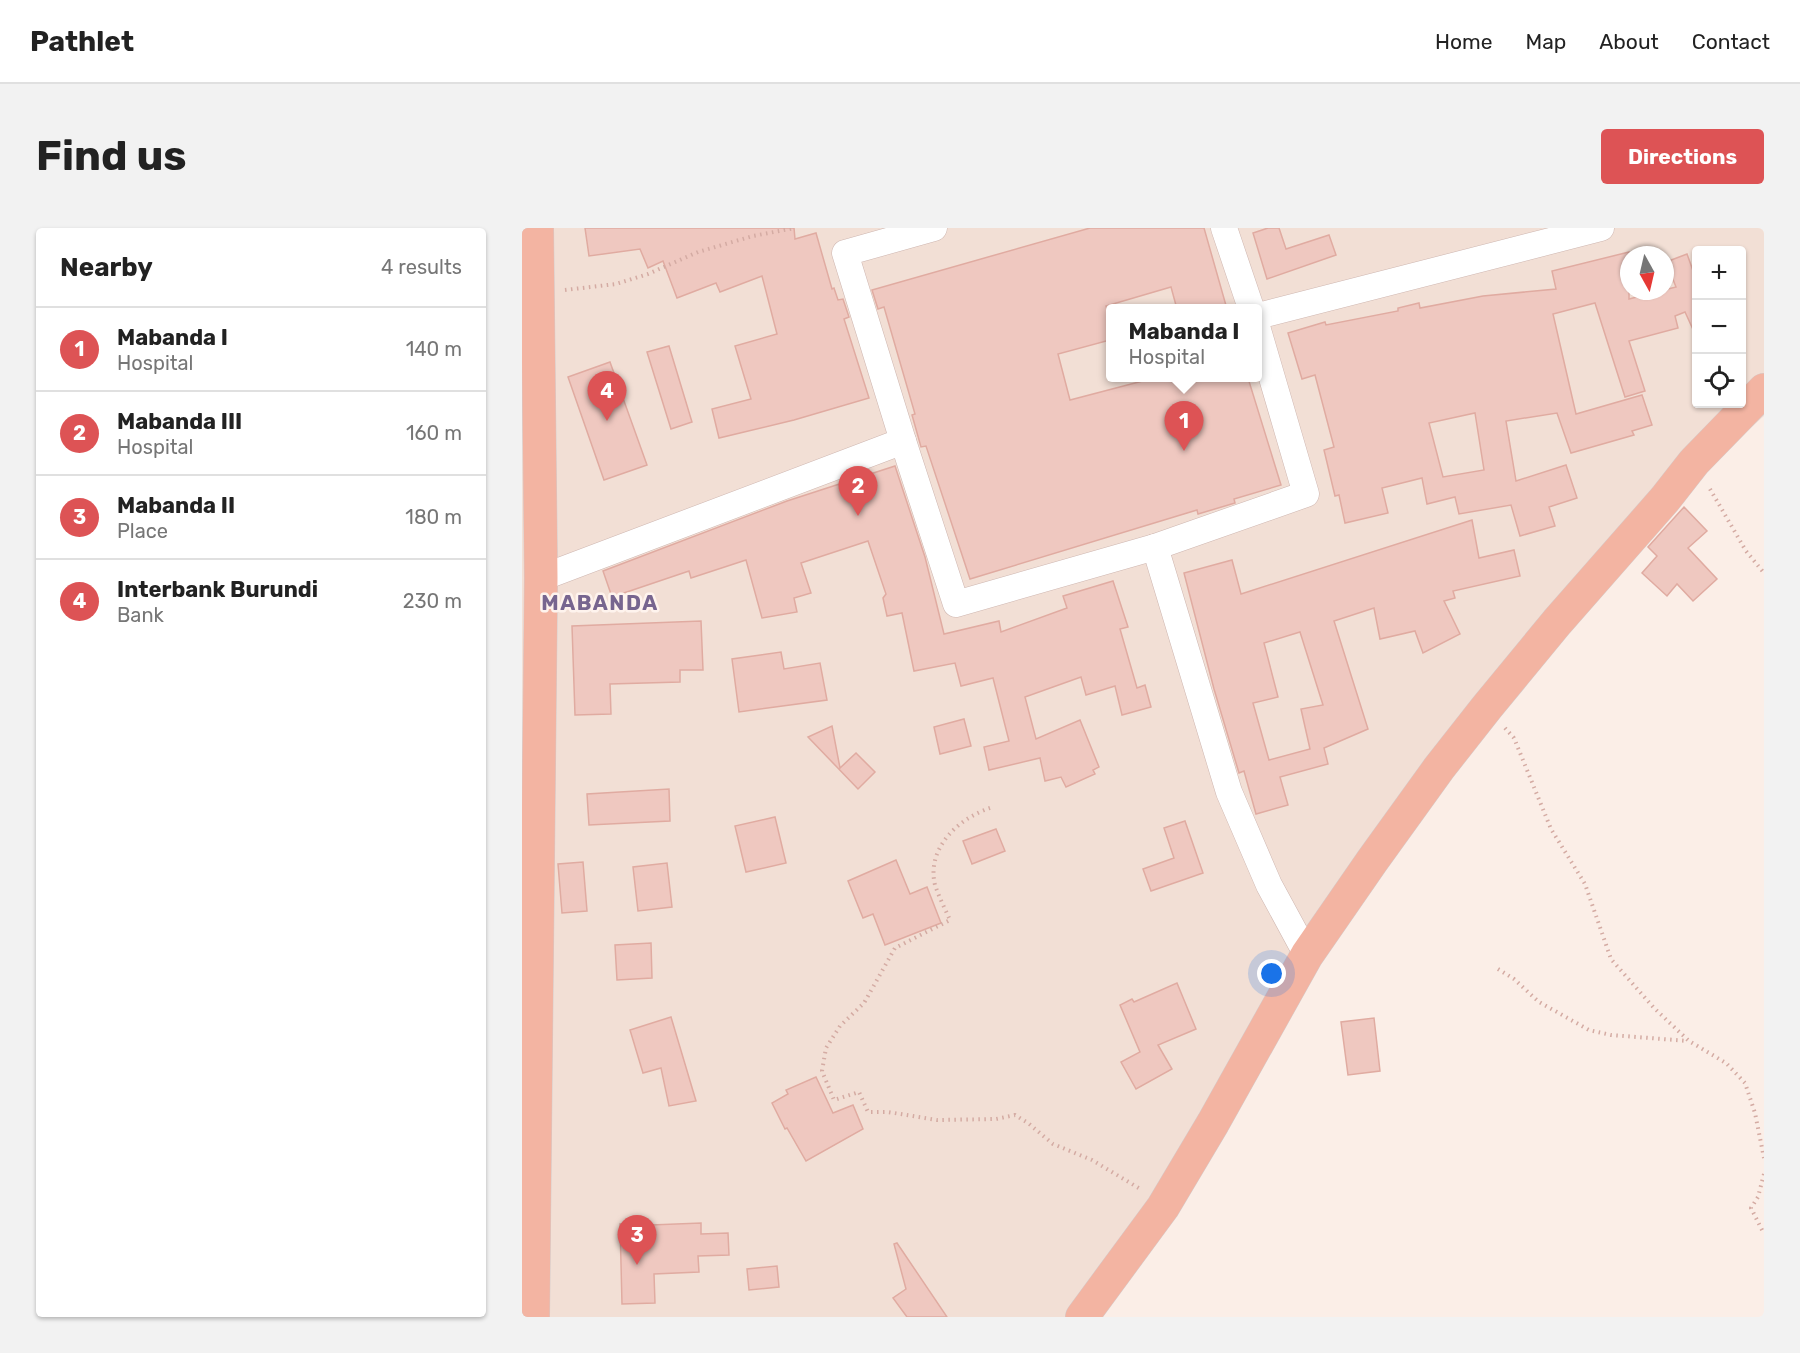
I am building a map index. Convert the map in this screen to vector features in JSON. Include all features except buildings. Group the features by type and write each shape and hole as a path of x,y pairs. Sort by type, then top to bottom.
{"highway":[{"path":"533,1317 542,578 537,228"},
{"path":"1082,1317 1163,1207 1307,955 1372,861 1487,707 1694,462 1764,390"}],"street":[{"path":"934,228 845,253 956,604 1155,547 1306,494 1262,347"},
{"path":"1224,228 1249,304"},
{"path":"1262,315 1601,228"},
{"path":"542,578 903,441"},
{"path":"1155,547 1229,792 1269,885 1307,955"}],"path":[{"path":"537,292 616,284 648,274 699,252 753,236 795,228"},
{"path":"1694,462 1746,551 1764,573"},
{"path":"1487,707 1515,738 1551,829 1585,884 1611,959 1654,1008 1689,1041 1726,1063 1745,1083 1755,1113 1764,1158"},
{"path":"990,808 975,813 948,834 935,856 935,883 950,920 895,948 864,1003 840,1026 826,1048 822,1071 834,1100 859,1092 868,1112 888,1112 937,1120 996,1119 1015,1115 1053,1144 1092,1160 1155,1198 1163,1207"},
{"path":"1498,969 1514,979 1539,1002 1589,1030 1636,1038 1689,1041"},
{"path":"1764,1174 1758,1197 1751,1208 1764,1234"}],"shaded area":[{"path":"522,228 1764,228 1764,416 1702,471 1526,668 1322,950 1077,1317 522,1317"}],"place":[{"name":"Interbank Burundi","path":"607,421"},
{"name":"Mabanda I","path":"1184,451"},
{"name":"Mabanda III","path":"858,516"},
{"name":"Mabanda II","path":"637,1265"}],"district":[{"name":"MABANDA","path":"600,603"}]}
